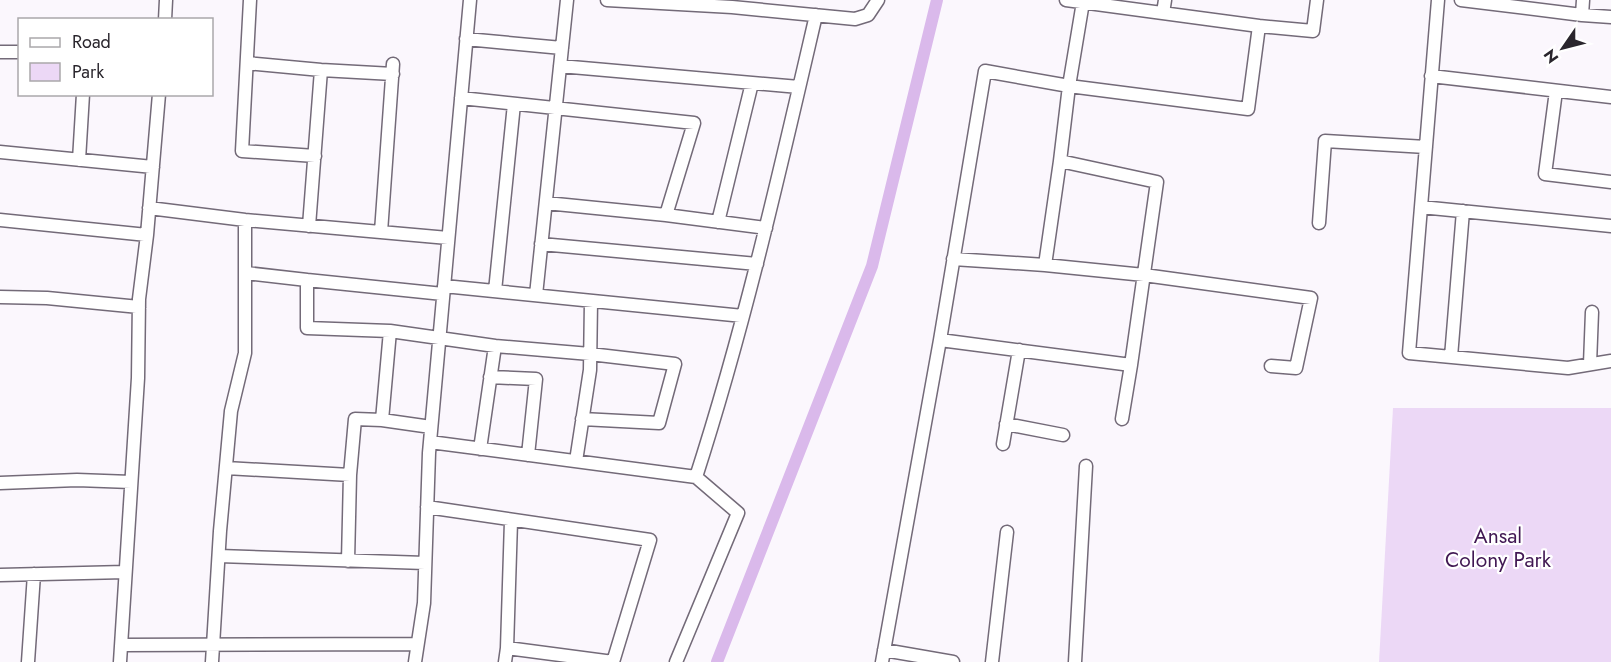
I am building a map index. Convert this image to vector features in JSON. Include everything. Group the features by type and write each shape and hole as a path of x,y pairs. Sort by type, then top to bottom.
{"street":[{"path":"165,18 166,0"},
{"path":"250,0 242,151 315,156"},
{"path":"415,662 424,603 431,427 470,0"},
{"path":"536,295 567,0"},
{"path":"607,0 732,7 855,19 868,15 878,0"},
{"path":"1065,0 1313,31 1317,0"},
{"path":"1163,13 1165,0"},
{"path":"1438,0 1409,353 1568,368 1611,361"},
{"path":"1461,0 1511,3 1582,15 1611,17"},
{"path":"1582,15 1583,0"},
{"path":"1045,265 1083,1"},
{"path":"696,477 715,418 757,264 816,15"},
{"path":"952,662 883,656 940,340 984,71 1069,86 1248,109 1259,26"},
{"path":"466,39 562,48"},
{"path":"0,52 18,52"},
{"path":"247,63 321,70 393,69 381,232"},
{"path":"560,66 800,87"},
{"path":"309,226 321,70"},
{"path":"1431,76 1611,97"},
{"path":"718,222 752,83"},
{"path":"1556,91 1545,174 1611,182"},
{"path":"79,160 83,96"},
{"path":"120,662 138,378 139,307 159,96"},
{"path":"461,98 694,123 666,215"},
{"path":"495,291 514,104"},
{"path":"1319,223 1325,141 1426,147"},
{"path":"0,152 153,167"},
{"path":"1060,161 1157,182 1122,419"},
{"path":"546,203 766,228"},
{"path":"1421,207 1611,226"},
{"path":"149,208 245,220 448,238"},
{"path":"1451,357 1463,211"},
{"path":"0,220 147,235"},
{"path":"212,662 231,411 245,352 245,220"},
{"path":"541,244 757,264"},
{"path":"953,259 1144,275 1311,298 1296,368 1271,366"},
{"path":"246,273 444,290 495,291 743,316"},
{"path":"307,280 307,328 390,332 495,346 675,364 659,423 582,419"},
{"path":"0,297 47,298 139,307"},
{"path":"576,461 590,370 591,301"},
{"path":"1590,364 1592,312"},
{"path":"382,420 390,332"},
{"path":"940,340 1131,364"},
{"path":"480,449 495,346"},
{"path":"1003,444 1019,350"},
{"path":"490,377 536,379 528,455"},
{"path":"348,561 350,475 355,419 382,420 431,427"},
{"path":"1006,424 1063,435"},
{"path":"430,442 696,477 738,513 676,662"},
{"path":"1075,662 1086,466"},
{"path":"226,468 350,475"},
{"path":"0,483 77,480 131,482"},
{"path":"427,507 651,540 613,662 507,648"},
{"path":"505,662 512,521"},
{"path":"992,662 1007,531"},
{"path":"219,556 425,563"},
{"path":"0,575 125,572"},
{"path":"28,662 34,574"},
{"path":"121,645 417,644"}],"green space":[{"name":"Ansal Colony Park","path":"1393,408 1611,408 1611,662 1379,662"}],"waterway":[{"path":"717,662 872,266 937,0"}]}
